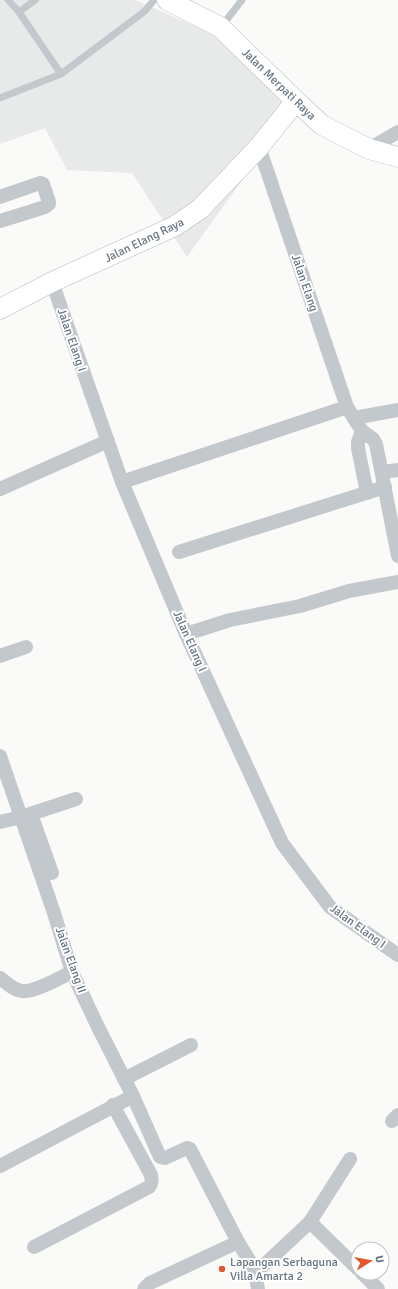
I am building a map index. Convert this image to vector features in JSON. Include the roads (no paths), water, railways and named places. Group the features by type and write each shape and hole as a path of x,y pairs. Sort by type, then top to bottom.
{"street":[{"name":"Jalan Merpati Raya","path":"166,0 220,27 322,125 369,149 398,157"},
{"name":"Jalan Elang Raya","path":"0,309 52,282 101,261 182,222 200,209 259,147 296,101"},
{"path":"369,149 398,132"},
{"name":"Jalan Elang","path":"259,147 351,412 362,431 373,439 376,444 398,556"},
{"path":"0,197 40,183 43,184 49,202 49,204 45,207 0,221"},
{"name":"Jalan Elang I","path":"52,282 122,482 186,634 282,843 330,907 398,955"},
{"path":"122,482 351,412 398,410"},
{"path":"362,431 358,442 358,448 367,493"},
{"path":"0,489 108,441"},
{"path":"382,472 398,470"},
{"path":"179,552 385,487"},
{"path":"186,634 230,620 300,606 349,591 398,582"},
{"path":"0,656 26,647"},
{"name":"Jalan Elang II","path":"0,756 26,815 72,972 133,1096 160,1156 164,1158 187,1148 190,1149 238,1242"},
{"path":"0,822 76,799"},
{"path":"26,815 52,873"},
{"path":"0,978 12,987 23,992 34,990 72,972"},
{"path":"124,1079 191,1045"},
{"path":"0,1166 113,1105 133,1096"},
{"path":"34,1247 148,1187 151,1184 151,1175 113,1105"},
{"path":"254,1268 263,1266 310,1222 350,1159"},
{"path":"310,1222 350,1261"},
{"path":"144,1289 150,1283 238,1242 254,1268 258,1289"},
{"path":"370,1281 378,1289"}],"lane":[{"path":"8,0 19,12 61,74"},
{"path":"19,12 35,0"},
{"path":"0,98 61,74 145,11 166,0"},
{"path":"220,27 242,0"}],"place":[{"name":"Lapangan Serbaguna Villa Amarta 2","path":"222,1269"}]}
